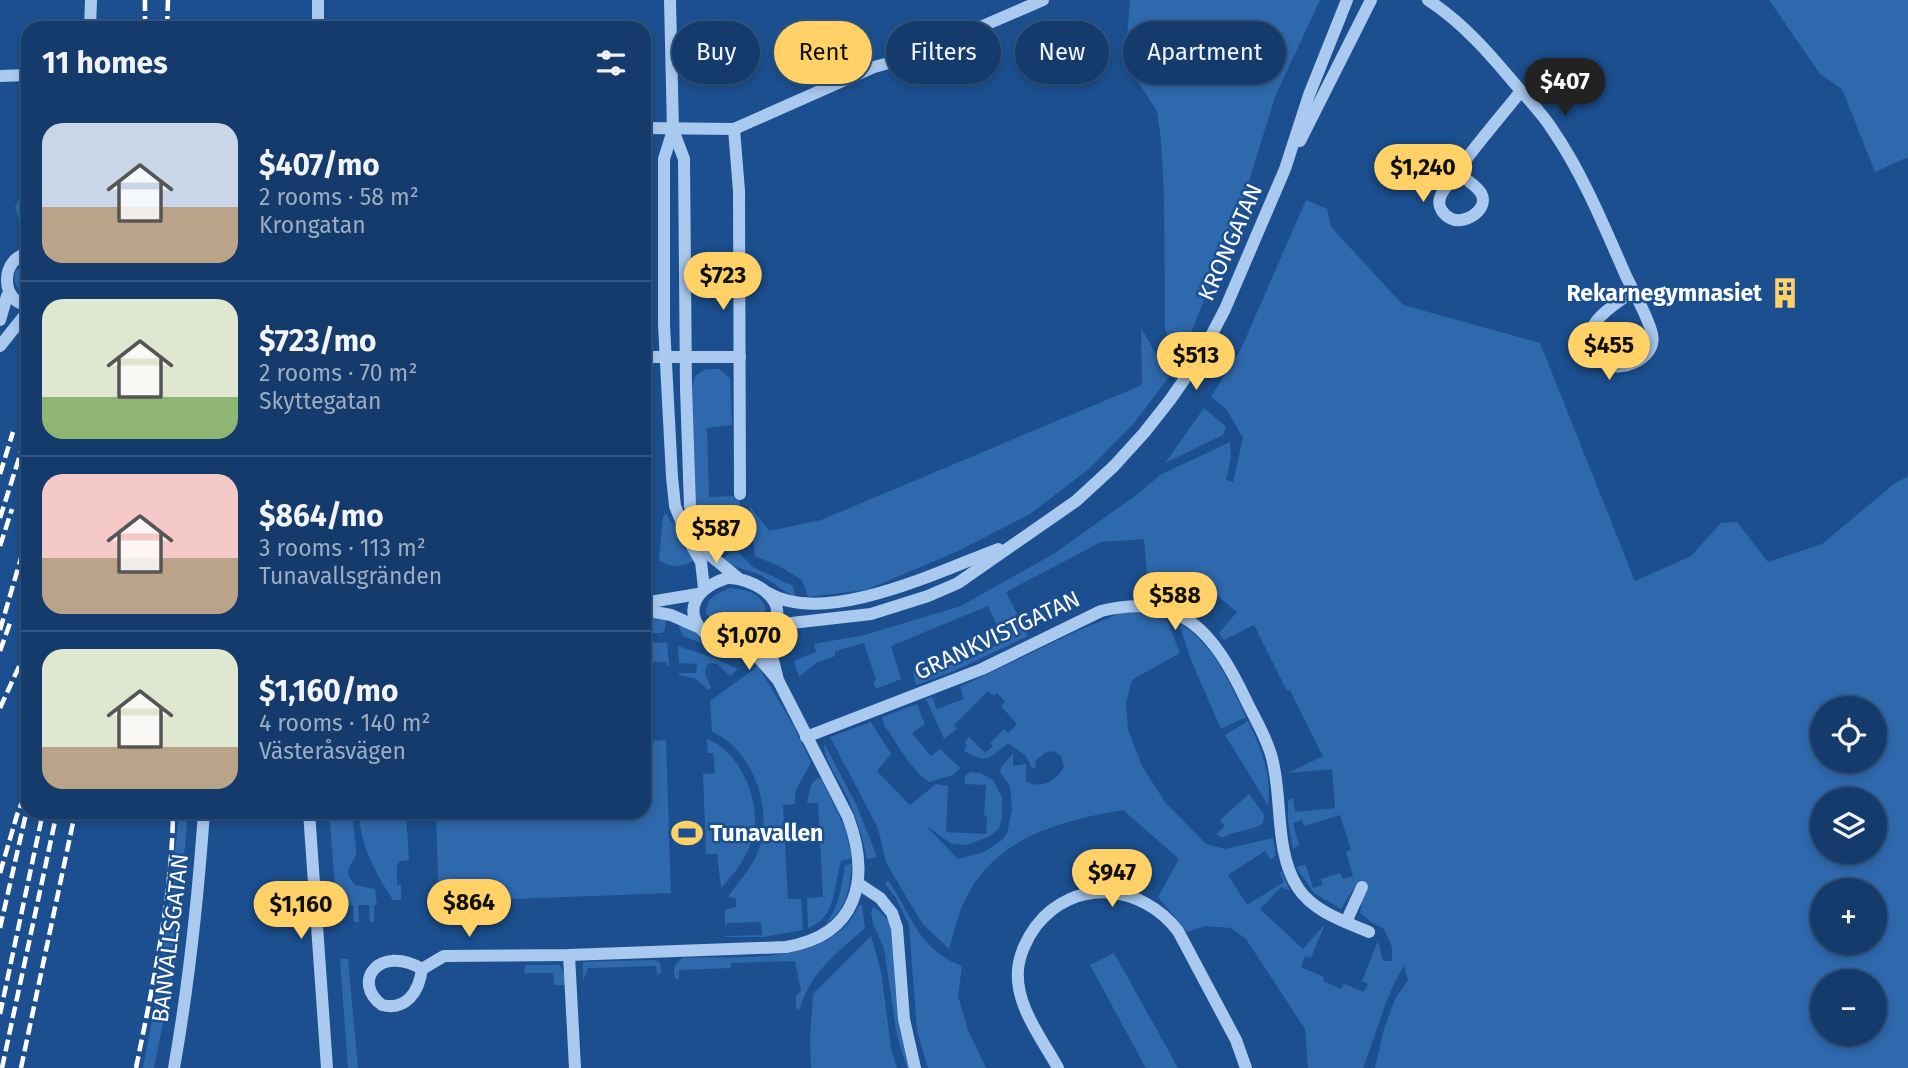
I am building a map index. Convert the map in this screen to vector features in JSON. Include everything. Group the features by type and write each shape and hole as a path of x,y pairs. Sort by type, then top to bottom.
{"street":[{"path":"90,21 91,0"},
{"path":"318,0 318,21"},
{"path":"670,0 673,130 664,159 666,358 676,506 701,562 701,591 694,601 693,609 693,618 698,627"},
{"path":"651,128 734,130 874,67 911,57 1013,6 1043,0"},
{"name":"KRONGATAN","path":"770,629 861,616 898,606 958,583 1076,501 1144,433 1200,357 1225,309 1285,169 1309,95 1347,0"},
{"name":"KRONGATAN","path":"1285,169 1323,99 1335,69 1371,0"},
{"path":"1428,0 1480,43 1521,91 1551,127 1587,189 1652,333 1652,343 1647,353 1628,365 1616,367 1604,363 1595,355 1589,336 1597,320 1633,291"},
{"path":"0,76 21,75"},
{"path":"1457,172 1521,91"},
{"path":"673,130 684,159 685,358 690,506 711,556 738,578 758,585 774,602 776,614 770,629 778,680"},
{"path":"734,130 739,191 740,494"},
{"path":"19,255 3,270 1,282 7,296 21,304"},
{"path":"0,320 7,296"},
{"path":"0,346 21,320"},
{"path":"651,357 740,357"},
{"name":"KRONGATAN","path":"768,593 780,600 800,604 836,602 861,597 894,589 1015,542"},
{"path":"651,602 701,591 715,582 738,578"},
{"name":"GRANKVISTGATAN","path":"806,737 982,669 1101,611 1119,606 1162,608 1195,624 1223,655 1272,757 1285,856 1298,888 1312,903 1328,914 1369,932"},
{"path":"651,611 671,615 721,641 745,642 770,629"},
{"path":"422,969 444,956 569,955 802,945 818,939 846,916 859,884 854,834 848,817 778,680 745,642"},
{"name":"BANVALLSGATAN","path":"173,1068 188,982 204,819"},
{"path":"309,819 327,1068"},
{"path":"859,884 880,898 892,913 897,928 904,1019 915,1068"},
{"path":"1346,922 1362,887"},
{"path":"1058,1068 1022,1001 1018,969 1022,953 1034,929 1055,907 1086,893 1105,890 1139,899 1168,918 1178,931 1236,1040 1246,1068"},
{"path":"569,955 575,1068"},
{"path":"397,959 411,962 422,969 420,982 410,999 400,1006 382,1005 371,993 371,975 377,965 384,961 397,959"}],"shaded area":[{"path":"1130,0 1320,0 1286,73 1286,21 1128,21"},
{"path":"1769,0 1908,0 1908,157 1875,172 1842,89 1820,74"},
{"path":"1139,84 1281,84 1236,223 1180,359 1165,329 1164,193 1157,111"},
{"path":"21,195 21,221 19,220 15,207"},
{"path":"1306,200 1327,209 1331,227 1403,305 1540,343 1635,581 1691,556 1721,523 1737,522 1768,562 1822,544 1894,484 1908,476 1908,1068 1375,1068 1384,1029 1395,999 1408,980 1404,966 1386,1003 1363,1068 1308,1068 1305,1029 1246,939 1231,928 1205,926 1187,932 1158,897 1179,859 1123,810 1057,826 1016,844 998,857 982,873 969,892 949,949 923,924 886,862 878,828 830,737 871,722 891,754 877,771 910,805 936,784 948,786 946,832 986,834 986,785 965,784 965,776 970,772 980,773 993,780 1002,797 1002,817 999,829 990,836 967,845 952,844 925,825 958,859 984,852 1002,840 1007,833 1012,810 1010,786 1000,772 1001,767 1013,754 1013,766 1026,764 1026,781 1043,784 1057,776 1064,767 1061,756 1054,751 1045,753 1036,760 1035,769 1026,756 1008,743 988,758 972,755 964,751 969,737 985,753 993,746 990,743 1004,729 1008,733 1017,724 1001,706 1005,701 997,693 994,696 988,691 954,725 957,729 944,739 926,699 932,697 937,709 964,699 960,687 1079,630 1126,611 1153,613 1167,620 1180,653 1132,680 1126,703 1128,730 1142,766 1165,802 1206,844 1225,849 1273,838 1276,855 1271,860 1265,851 1228,875 1247,905 1284,882 1279,872 1282,872 1290,891 1281,887 1260,909 1303,949 1325,924 1311,958 1305,956 1301,967 1324,977 1323,981 1341,989 1344,984 1364,992 1368,984 1362,981 1378,941 1383,961 1392,961 1392,947 1384,929 1360,913 1364,886 1357,883 1341,909 1314,893 1296,867 1306,865 1313,888 1322,885 1321,879 1340,873 1343,879 1353,876 1346,852 1351,850 1340,815 1304,826 1302,820 1293,823 1299,845 1293,849 1288,821 1288,800 1293,798 1295,812 1335,808 1332,769 1288,773 1323,756 1254,625 1224,640 1219,633 1237,612 1207,587 1189,608 1149,598 1144,539 1101,542 1006,592 1028,636 954,671 916,685 913,672 917,664 922,676 1004,641 988,606 891,646 901,679 876,689 873,682 876,680 864,643 835,651 835,656 816,663 799,677 794,661 816,652 814,644 864,635 961,606 1055,553 1160,475 1230,442 1231,458 1226,480 1233,482 1243,438 1227,410 1211,397 1241,349"},
{"path":"21,267 21,290 14,278 16,270"},
{"path":"1141,328 1169,377 1134,423 1089,469 1030,514 956,552 866,590 808,597 802,580 755,556 750,506 769,531 821,520 1142,385"},
{"path":"706,369 719,369 730,378 732,425 707,428 709,497 740,496 739,535 715,549 699,520 693,487 691,388 696,375"},
{"path":"1204,408 1226,427 1223,435 1165,463"},
{"path":"666,513 671,522 677,524 695,560 677,566 659,560 663,517"},
{"path":"738,552 753,567 793,586 795,597 760,575 722,559 730,553"},
{"path":"730,588 752,593 763,603 766,609 754,624 738,630 729,629 713,621 706,613 710,600"},
{"path":"651,618 666,618 665,630 662,633 651,633"},
{"path":"680,621 744,652 749,658 742,659 683,636 679,627"},
{"path":"1181,624 1212,654 1246,717 1221,729 1191,660"},
{"path":"651,642 667,643 669,666 667,662 651,662"},
{"path":"678,646 738,669 730,676 717,664 706,666 705,674 711,687 708,690 696,679 679,675 696,673 697,664 679,663"},
{"path":"758,666 792,723 811,762 795,792 795,804 783,805 788,899 801,899 803,930 763,937 726,937 727,932 727,936 762,935 761,922 727,923 725,928 725,910 736,907 736,898 728,897 758,852 762,836 762,801 757,783 739,752 727,740 712,732 710,701"},
{"path":"917,704 925,724 912,733 931,756 940,749 960,768 953,775 929,782 910,763 884,725 882,717"},
{"path":"1248,721 1264,762 1268,805 1225,735"},
{"path":"707,739 729,754 738,765 754,805 754,831 746,855 721,888 717,854 706,854 703,774 715,773 713,753 708,753"},
{"path":"666,740 671,893 439,902 436,819 651,819 651,741"},
{"path":"824,743 857,806 877,857 867,859 853,810 829,763"},
{"path":"817,778 821,779 846,830 852,858 841,861 829,909 817,924 808,928 807,898 823,897 818,803 807,803 811,785"},
{"path":"1249,794 1265,816 1262,824 1222,838 1216,834 1225,826 1220,820"},
{"path":"178,819 187,819 174,969 154,1068 143,1068 155,1004"},
{"path":"330,819 353,819 356,854 348,871 349,875 355,885 375,889 377,905 374,906 374,922 370,922 369,905 358,905 359,922 354,922 353,905 340,905 338,921"},
{"path":"360,819 406,819 409,860 400,861 397,865 397,885 401,885 401,900 393,900 375,869 365,847"},
{"path":"852,864 843,905 825,924 837,904 845,865"},
{"path":"888,880 926,941 947,959 962,966 958,996 968,1030 986,1068 928,1068 917,1031 909,925 896,898 885,884"},
{"path":"859,905 862,905 865,928 817,974 799,1011 796,1008 796,996 801,991 795,961 731,963 731,968 679,970 679,980 675,978 675,967 683,958 756,957 807,948 829,939 846,925"},
{"path":"873,907 887,920 894,937 896,997 912,1068 907,1068 897,1036 884,948 873,924"},
{"path":"871,936 881,971 891,1048 897,1068 811,1068 813,994"},
{"path":"1114,953 1178,1068 1146,1068 1142,1061 1090,965"},
{"path":"340,959 348,959 358,1068 348,1068"},
{"path":"583,962 659,962 662,971 657,976 656,966 588,968 583,981"},
{"path":"525,965 560,965 566,985 554,985 553,973 524,973"}],"railway":[{"path":"145,0 145,21"},
{"path":"167,21 168,0"},
{"path":"0,474 13,432"},
{"path":"0,518 21,452"},
{"path":"0,546 12,509"},
{"path":"0,630 21,558"},
{"path":"0,651 11,620"},
{"path":"0,708 21,662"},
{"path":"0,873 21,805"},
{"path":"0,928 25,819"},
{"path":"0,1014 42,819"},
{"path":"2,1068 55,819"},
{"path":"21,1068 74,819"},
{"path":"136,1068 165,909 173,819"}],"place":[{"name":"Rekarnegymnasiet","path":"1785,293"},
{"name":"Tunavallen","path":"687,833"}]}
